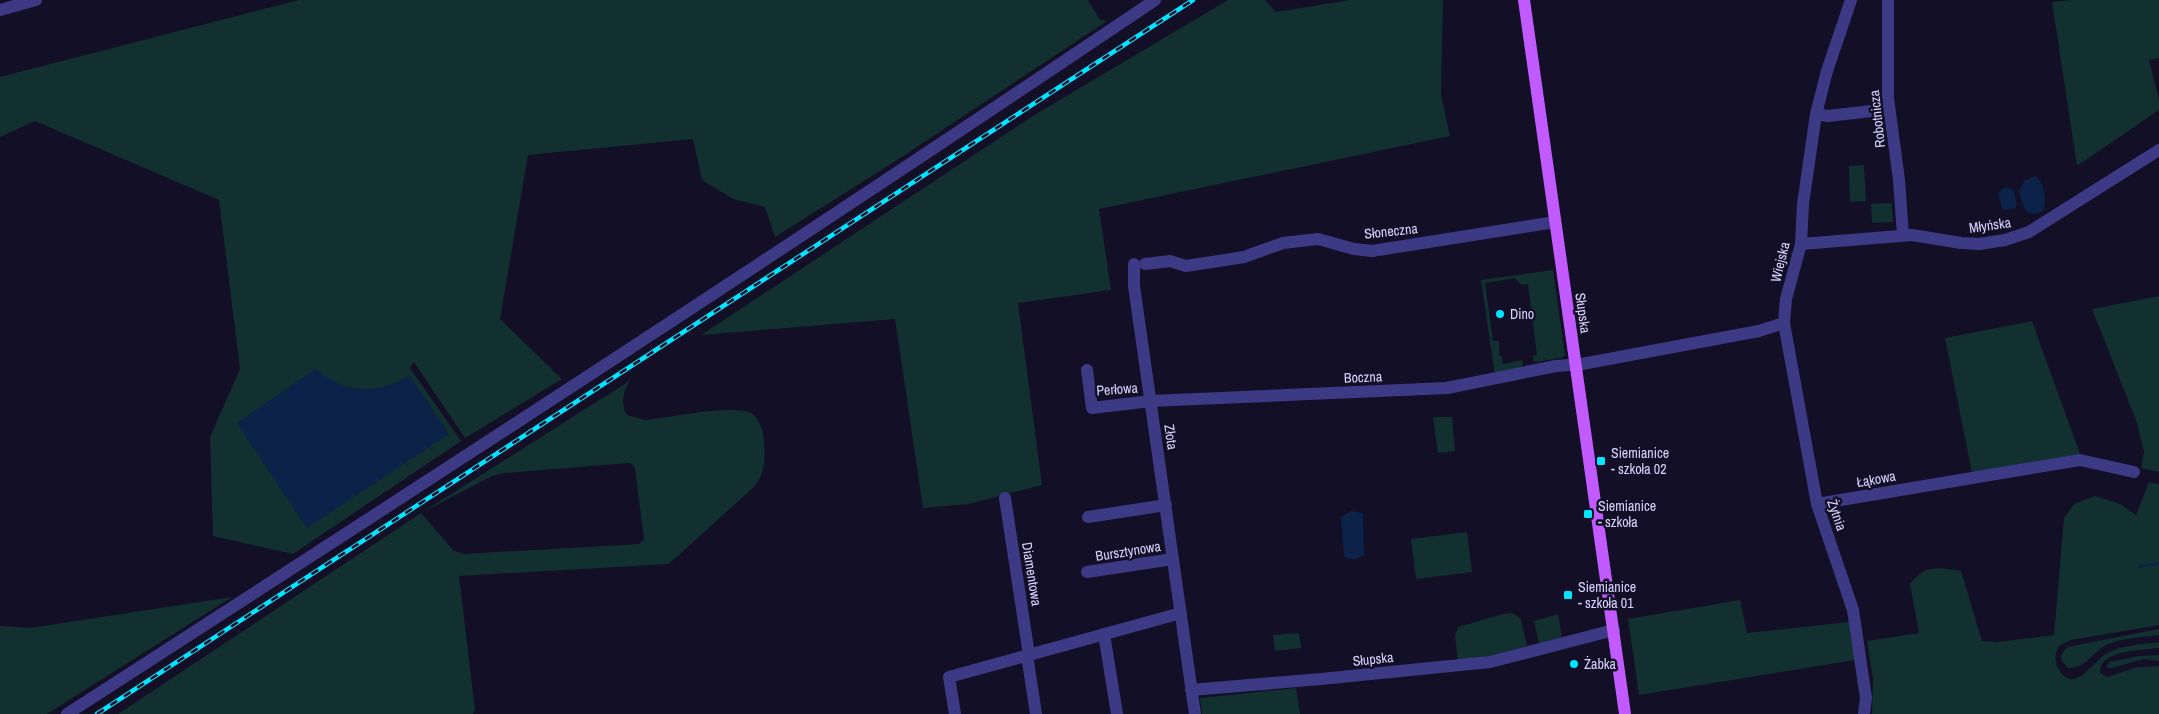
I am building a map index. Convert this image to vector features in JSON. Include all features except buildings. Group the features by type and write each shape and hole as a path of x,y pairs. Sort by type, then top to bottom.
{"main road":[{"name":"Słupska","path":"1524,0 1625,714"}],"street":[{"path":"0,10 36,0"},
{"path":"67,714 552,398 1155,0"},
{"name":"Wiejska","path":"1784,323 1786,299 1801,244 1803,204 1816,114 1826,71 1851,0"},
{"name":"Robotnicza","path":"1888,0 1890,109 1899,180 1903,235"},
{"path":"1816,114 1828,116 1890,109"},
{"name":"Młyńska","path":"1801,244 1903,235 1979,244 2018,236 2037,227 2159,150"},
{"name":"Słoneczna","path":"1140,264 1170,261 1186,266 1244,257 1274,245 1318,238 1354,249 1372,250 1555,222"},
{"name":"Złota","path":"1140,264 1134,286 1195,714"},
{"path":"1575,363 1582,364 1759,331 1784,323"},
{"name":"Żytnia","path":"1784,323 1817,504 1853,610 1866,698 1864,714"},
{"name":"Boczna","path":"1151,401 1447,388 1575,363"},
{"name":"Perłowa","path":"1086,370 1092,408 1151,401"},
{"name":"Łąkowa","path":"1817,504 2080,460 2134,472"},
{"name":"Diamentowa","path":"1006,498 1028,655"},
{"path":"1088,517 1166,505"},
{"name":"Bursztynowa","path":"1087,572 1173,559"},
{"path":"955,714 949,676 1181,613"},
{"name":"Słupska","path":"1191,690 1331,679 1490,662 1614,630"},
{"path":"1104,634 1117,714"},
{"path":"1028,655 1036,714"}],"green space":[{"path":"299,0 1088,0 1100,20 1107,21 891,164 775,237 765,207 733,199 702,180 693,139 528,155 500,319 562,379 465,438 414,362 410,368 461,441 293,554 213,536 210,437 240,369 219,200 35,121 0,137 0,77"},
{"path":"1228,0 1265,0 1276,12 1350,0 1443,0 1441,94 1450,136 1099,209 1111,290 1018,303 1042,485 969,504 923,508 895,319 701,335 1036,114"},
{"path":"2072,0 2159,0 2159,58 2149,60 2159,100 2159,110 2077,166 2052,2"},
{"path":"1864,165 1866,201 1850,202 1849,166"},
{"path":"1892,203 1893,222 1872,223 1871,204"},
{"path":"1553,270 1565,355 1538,362 1534,361 1532,356 1537,355 1528,284 1521,285 1515,278 1485,283 1493,341 1499,341 1499,356 1501,355 1503,364 1522,360 1523,366 1495,376 1481,280"},
{"path":"2159,296 2159,472 2141,468 2144,452 2137,423 2092,309"},
{"path":"2032,321 2080,454 1972,473 1945,338"},
{"path":"631,380 623,397 627,415 645,420 702,412 745,411 753,414 760,423 764,439 764,466 755,486 669,564 459,576 475,710 473,714 118,714 421,513","holes":["629,463 635,469 644,539 639,544 464,554 454,551 421,513 492,476 504,473"]},
{"path":"1433,417 1452,417 1455,451 1438,453"},
{"path":"2149,482 2159,484 2159,625 2071,640 2059,646 2056,660 2058,668 2064,676 2070,679 2077,678 2112,651 2132,645 2159,642 2159,648 2123,653 2106,660 2101,665 2100,673 2107,677 2138,667 2159,666 2159,714 1872,714 1873,679 1867,641 1919,633 1910,584 1916,577 1933,568 1961,571 1982,641 1997,642 2054,635 2064,518 2074,504 2095,496 2120,504 2136,515"},
{"path":"1467,532 1472,572 1416,579 1411,539"},
{"path":"232,597 47,714 0,714 0,626 30,628"},
{"path":"1740,600 1747,633 1849,622 1855,660 1639,695 1628,619"},
{"path":"1513,613 1521,619 1527,646 1491,656 1458,660 1455,636 1458,627"},
{"path":"1558,614 1562,637 1539,643 1534,621"},
{"path":"2159,629 2159,635 2127,639 2108,644 2085,663 2074,668 2068,668 2062,661 2061,655 2067,647"},
{"path":"1299,633 1301,648 1275,651 1273,635"},
{"path":"2159,655 2159,661 2144,659 2112,668 2106,667 2109,662 2139,656"},
{"path":"1296,688 1300,714 1202,714 1200,698"}],"water":[{"path":"2035,176 2043,187 2045,202 2043,211 2032,214 2025,210 2019,191 2024,181"},
{"path":"2006,187 2013,189 2017,205 2015,208 2005,210 2002,208 1998,192"},
{"path":"315,369 339,383 361,389 384,386 410,376 449,434 307,528 237,423"},
{"path":"1351,511 1363,513 1364,555 1354,559 1344,556 1341,517"}],"waterway":[{"path":"2139,567 2159,563"}],"railway":[{"path":"97,714 1193,0"}],"place":[{"name":"Dino","path":"1500,314"},
{"name":"Siemianice - szkoła 02","path":"1601,461"},
{"name":"Siemianice - szkoła","path":"1588,514"},
{"name":"Siemianice - szkoła 01","path":"1568,595"},
{"name":"Żabka","path":"1574,664"}]}
